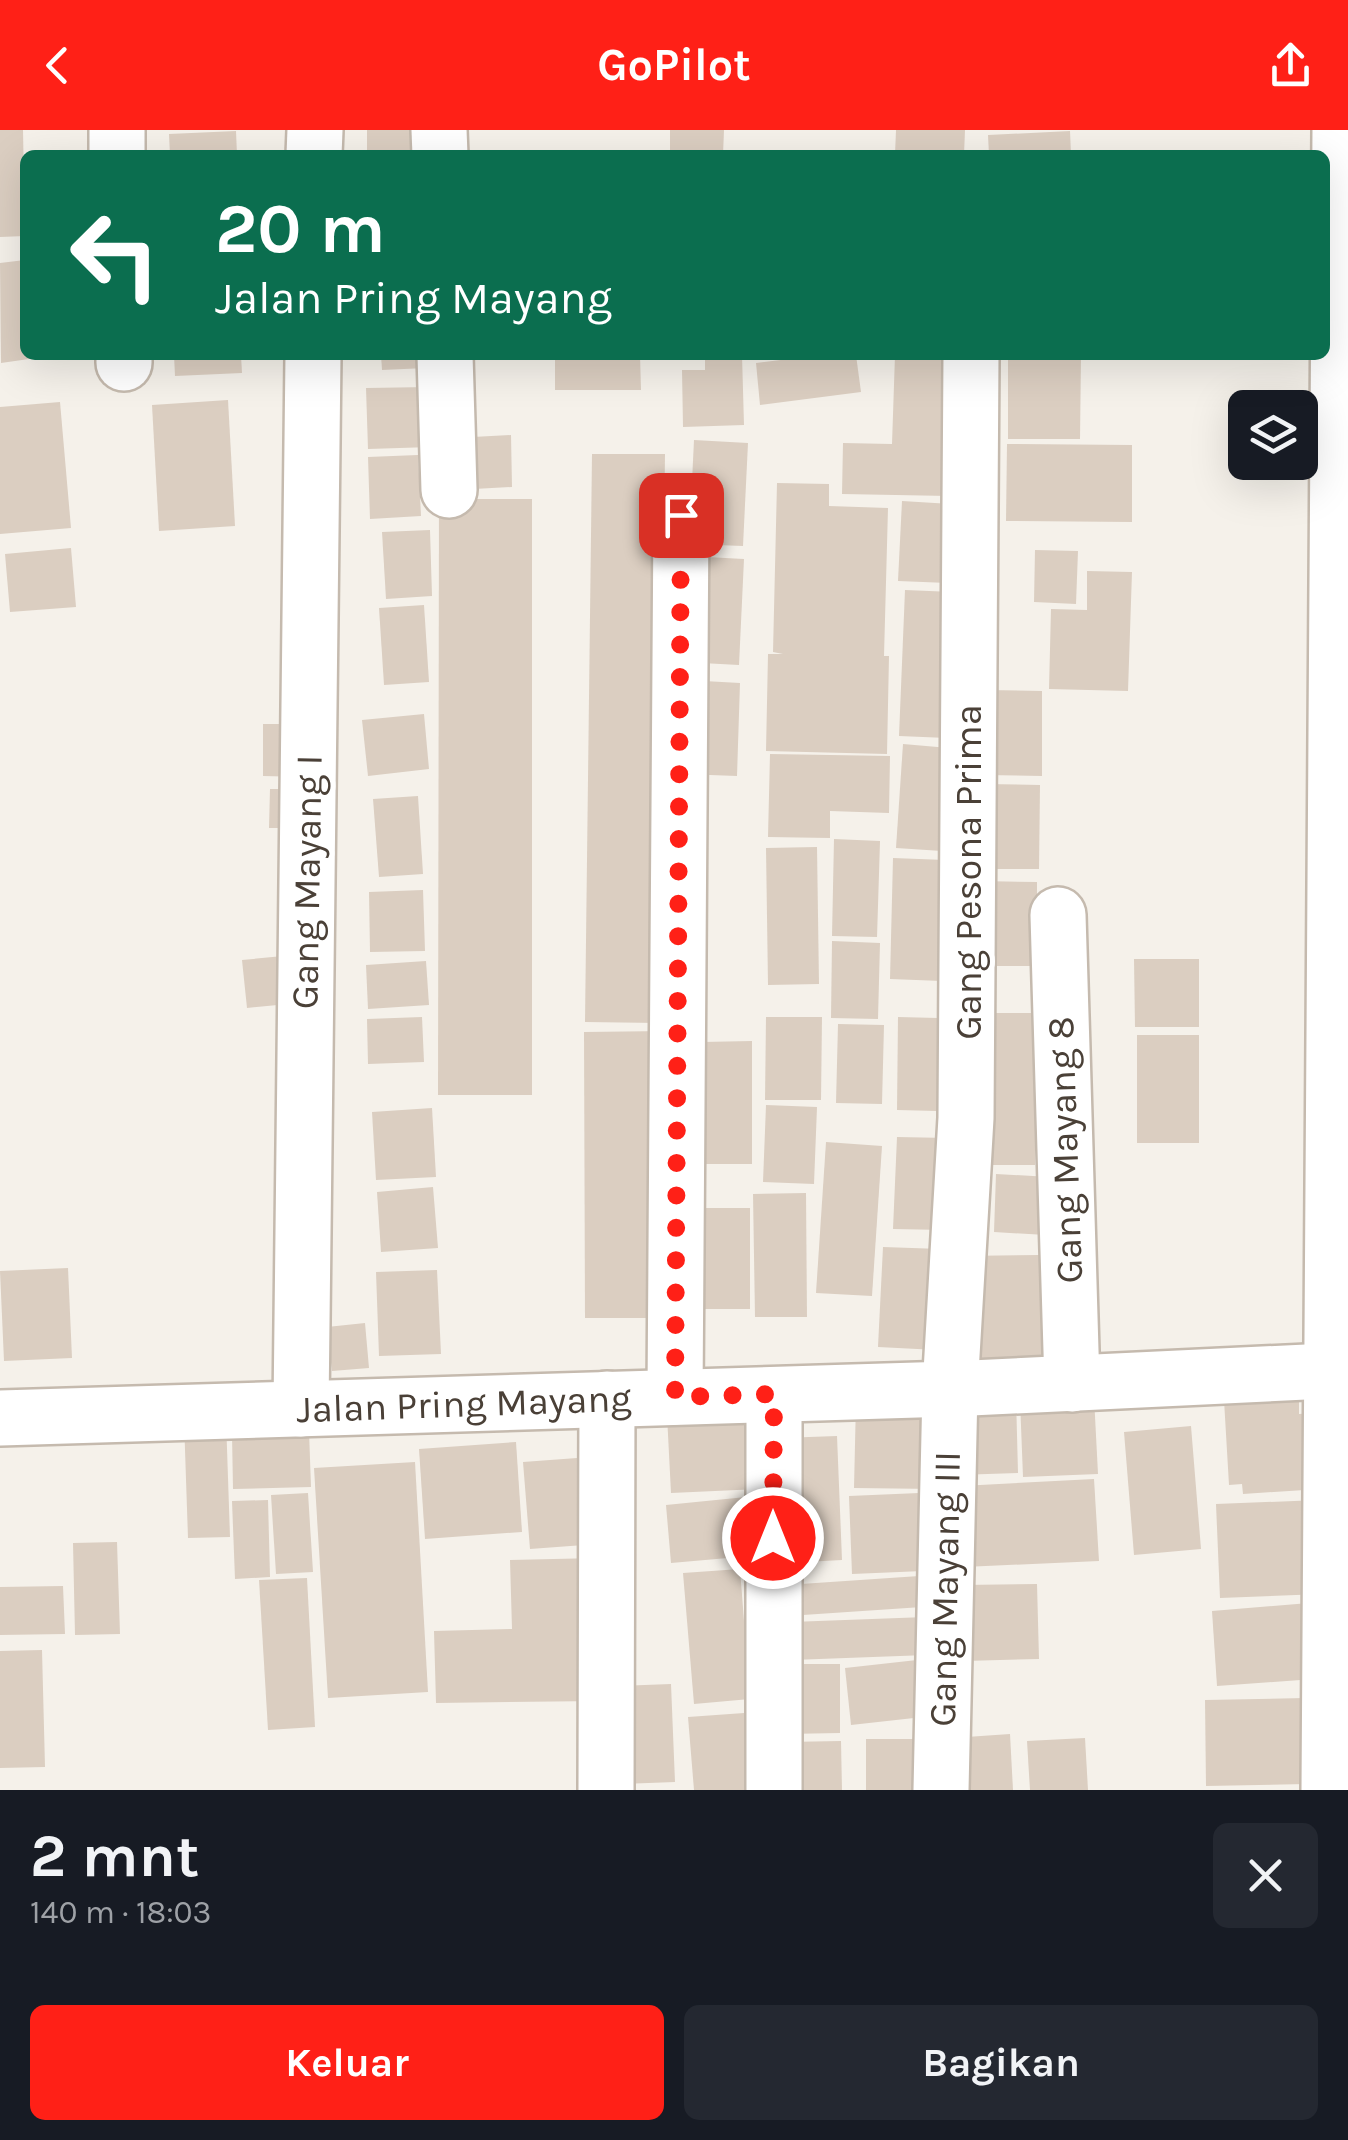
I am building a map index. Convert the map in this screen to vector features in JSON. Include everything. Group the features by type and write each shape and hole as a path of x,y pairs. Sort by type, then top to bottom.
{"street":[{"path":"1329,1790 1340,1370 1340,130"},
{"name":"Gang Mayang I","path":"301,1409 313,360"},
{"path":"446,360 449,490"},
{"name":"Gang Pesona Prima","path":"950,1389 966,1118 972,360"},
{"path":"675,1397 681,515"},
{"name":"Gang Mayang 8","path":"1058,916 1072,1384"},
{"name":"Jalan Pring Mayang","path":"0,1418 950,1389 1340,1370"},
{"name":"Gang Mayang III","path":"941,1790 950,1389"},
{"path":"774,1394 774,1790"},
{"path":"606,1790 607,1399"}],"building":[{"path":"0,130 23,130 20,236 0,237"},
{"path":"367,130 429,130 430,150 367,150"},
{"path":"670,130 724,130 723,150 670,150"},
{"path":"896,130 965,130 964,150 895,150"},
{"path":"236,131 237,150 170,150 169,134"},
{"path":"1070,131 1071,150 989,150 988,135"},
{"path":"20,261 22,360 1,363 0,263"},
{"path":"174,360 241,360 242,373 175,376"},
{"path":"381,360 426,360 426,368 382,370"},
{"path":"555,360 640,360 641,390 555,390"},
{"path":"705,360 742,360 744,425 683,427 682,370 705,370"},
{"path":"857,360 861,392 760,405 756,363"},
{"path":"895,360 956,360 949,496 842,494 843,443 892,444"},
{"path":"1008,360 1081,360 1080,439 1008,439"},
{"path":"429,387 431,447 368,449 366,388"},
{"path":"228,400 235,526 159,531 152,405"},
{"path":"60,402 71,528 0,534 0,407"},
{"path":"511,435 512,487 456,490 454,438"},
{"path":"694,440 748,443 743,546 689,544"},
{"path":"1007,444 1132,445 1132,522 1006,521"},
{"path":"592,454 665,454 658,1023 585,1022"},
{"path":"418,455 421,516 370,519 368,457"},
{"path":"777,483 829,484 829,506 888,508 884,656 889,656 887,754 766,751 768,654 783,654 773,652"},
{"path":"439,499 532,499 532,1095 438,1095"},
{"path":"902,501 951,504 948,583 898,581"},
{"path":"430,530 432,596 386,599 382,532"},
{"path":"71,548 76,607 10,612 5,554"},
{"path":"1035,550 1078,551 1076,604 1034,602"},
{"path":"688,556 744,559 739,665 683,662"},
{"path":"1087,571 1132,572 1128,691 1049,689 1051,609 1087,610"},
{"path":"905,590 953,592 947,738 899,736"},
{"path":"424,605 429,682 384,685 379,608"},
{"path":"686,680 740,683 737,776 683,774"},
{"path":"986,690 1042,691 1042,776 984,775"},
{"path":"424,714 429,769 368,776 362,720"},
{"path":"263,724 304,724 305,777 263,776"},
{"path":"903,744 949,748 942,851 896,848"},
{"path":"770,754 890,756 889,813 830,811 830,838 768,837"},
{"path":"983,784 1040,785 1039,869 982,869"},
{"path":"270,789 303,789 304,828 269,828"},
{"path":"418,796 423,874 379,877 373,799"},
{"path":"834,839 880,841 877,937 832,936"},
{"path":"817,847 819,984 768,985 766,848"},
{"path":"893,858 945,860 942,981 890,979"},
{"path":"981,881 1037,882 1037,966 980,966"},
{"path":"423,890 425,951 370,952 369,892"},
{"path":"832,941 880,943 878,1019 831,1018"},
{"path":"283,956 288,1004 247,1008 242,960"},
{"path":"1134,959 1199,959 1199,1027 1135,1027"},
{"path":"426,961 429,1005 368,1009 366,965"},
{"path":"977,1013 1036,1013 1035,1165 977,1165"},
{"path":"422,1017 424,1062 368,1064 367,1019"},
{"path":"766,1017 822,1017 821,1100 765,1100"},
{"path":"898,1017 938,1018 937,1111 897,1110"},
{"path":"838,1024 884,1025 882,1104 836,1103"},
{"path":"666,1031 667,1318 585,1318 584,1032"},
{"path":"1137,1035 1199,1035 1199,1143 1137,1143"},
{"path":"752,1041 752,1164 682,1164 702,1042"},
{"path":"766,1105 817,1107 814,1184 763,1182"},
{"path":"432,1108 436,1177 376,1180 372,1112"},
{"path":"897,1137 948,1138 945,1230 893,1229"},
{"path":"826,1142 882,1146 872,1296 816,1293"},
{"path":"996,1174 1050,1177 1046,1235 994,1232"},
{"path":"433,1187 438,1248 381,1252 377,1192"},
{"path":"806,1193 807,1317 755,1317 753,1194"},
{"path":"685,1208 750,1208 750,1309 686,1309"},
{"path":"883,1247 941,1249 937,1350 878,1347"},
{"path":"1039,1255 1039,1280 1063,1280 1065,1358 964,1370 962,1256"},
{"path":"68,1268 72,1358 4,1361 0,1271"},
{"path":"437,1270 441,1354 379,1356 376,1272"},
{"path":"365,1323 369,1368 332,1371 327,1327"},
{"path":"1299,1396 1299,1414 1316,1413 1320,1489 1243,1494 1242,1484 1229,1485 1224,1400"},
{"path":"1016,1397 1018,1473 957,1475 954,1398"},
{"path":"1094,1397 1098,1474 1023,1477 1020,1400"},
{"path":"856,1401 937,1404 936,1489 854,1488"},
{"path":"755,1410 759,1489 671,1493 667,1415"},
{"path":"226,1419 230,1537 188,1538 184,1420"},
{"path":"1191,1426 1201,1549 1134,1555 1124,1432"},
{"path":"309,1431 311,1487 233,1489 232,1434"},
{"path":"837,1436 842,1560 786,1563 781,1438"},
{"path":"516,1442 522,1532 425,1539 419,1449"},
{"path":"577,1458 584,1545 530,1549 523,1462"},
{"path":"415,1462 428,1692 328,1698 314,1468"},
{"path":"1094,1479 1099,1561 964,1567 961,1486"},
{"path":"308,1493 313,1572 276,1574 271,1495"},
{"path":"919,1493 923,1571 852,1574 849,1496"},
{"path":"756,1496 762,1555 671,1563 666,1505"},
{"path":"268,1500 270,1577 235,1579 232,1501"},
{"path":"1319,1500 1322,1594 1220,1598 1216,1504"},
{"path":"117,1542 120,1634 75,1635 73,1543"},
{"path":"597,1558 599,1701 436,1703 434,1631 512,1629 510,1560"},
{"path":"740,1569 750,1699 694,1704 683,1573"},
{"path":"934,1575 937,1606 803,1615 801,1584"},
{"path":"307,1578 315,1727 268,1730 259,1580"},
{"path":"1037,1584 1039,1659 964,1661 962,1585"},
{"path":"63,1586 65,1634 0,1635 0,1587"},
{"path":"1309,1603 1314,1679 1217,1686 1212,1611"},
{"path":"926,1617 927,1655 792,1660 791,1622"},
{"path":"42,1650 45,1767 0,1768 0,1651"},
{"path":"917,1660 923,1717 851,1725 845,1668"},
{"path":"785,1664 840,1664 840,1733 786,1734"},
{"path":"671,1684 675,1782 622,1784 618,1686"},
{"path":"1305,1698 1307,1784 1206,1786 1205,1700"},
{"path":"758,1712 764,1790 694,1790 688,1717"},
{"path":"1010,1734 1013,1790 955,1790 952,1738"},
{"path":"1085,1738 1088,1790 1030,1790 1027,1741"},
{"path":"866,1739 923,1739 924,1790 866,1790"},
{"path":"841,1741 842,1790 786,1790 786,1742"}],"route":[{"path":"681,515 675,1397 774,1394 773,1538"}]}
